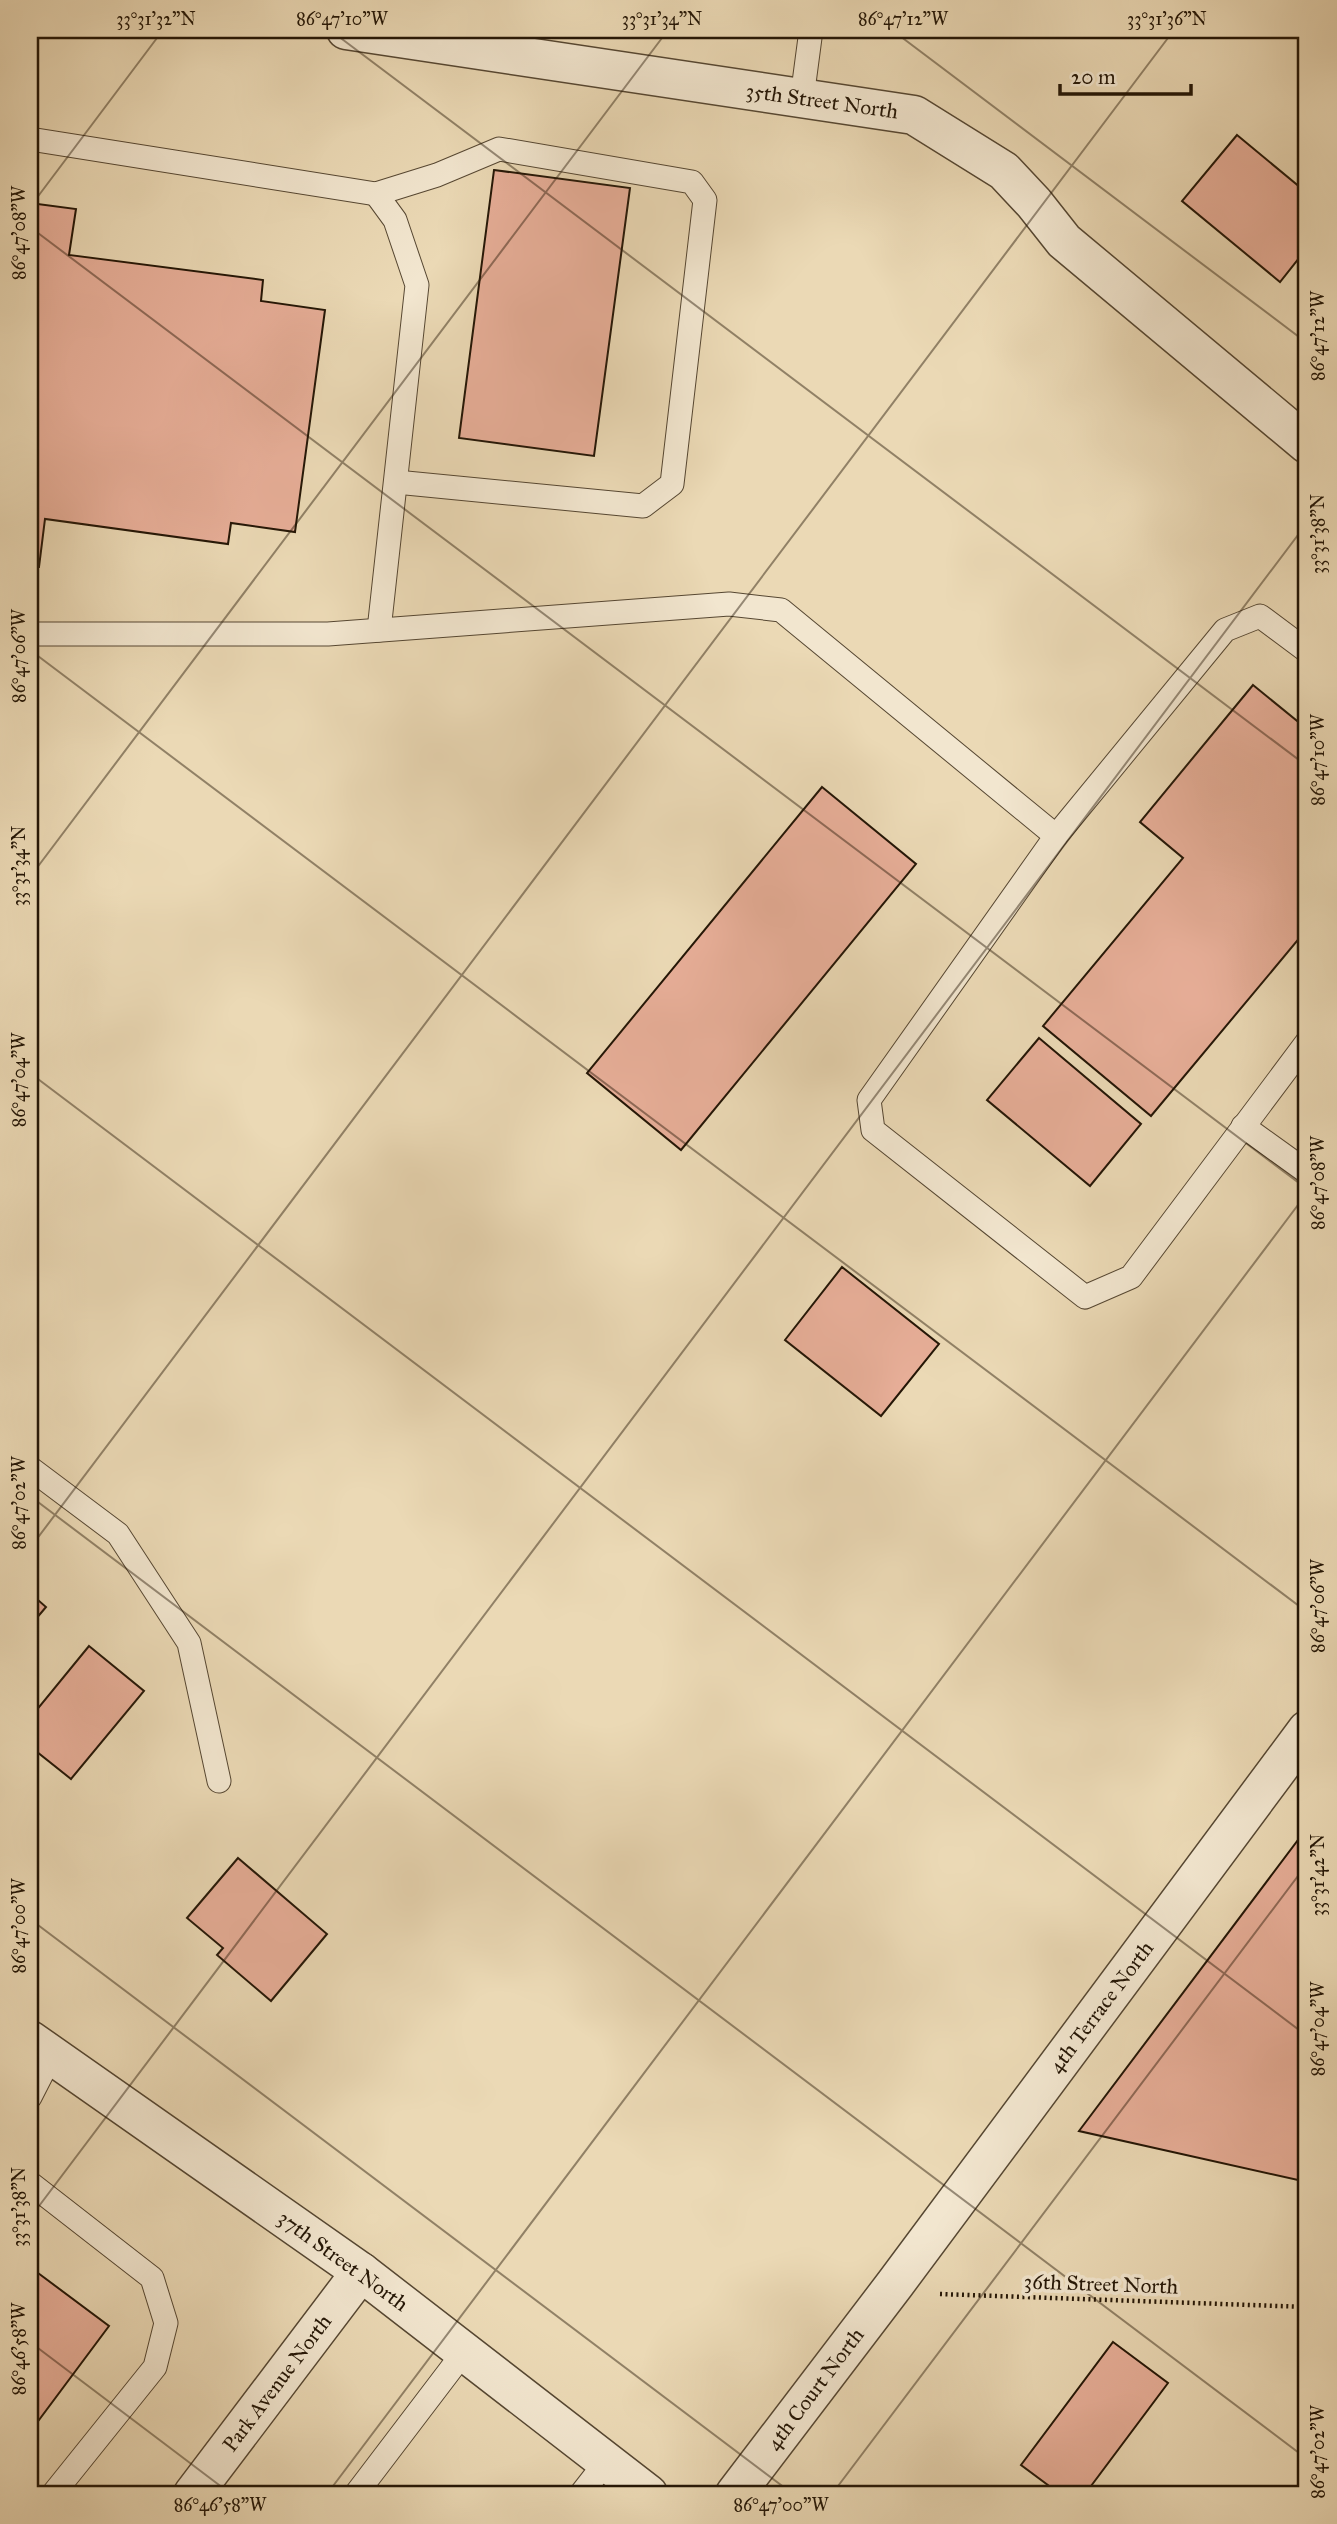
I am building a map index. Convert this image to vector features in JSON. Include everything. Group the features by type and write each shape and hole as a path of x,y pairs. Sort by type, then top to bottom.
{"street":[{"name":"35th Street North","path":"346,30 914,115 1004,171 1065,241 1307,444"},
{"name":"4th Terrace North","path":"895,2284 1307,1730"},
{"name":"37th Street North","path":"41,2047 361,2272 648,2494"},
{"name":"Park Avenue North","path":"193,2494 361,2272"},
{"name":"4th Court North","path":"735,2494 895,2284"}],"lane":[{"path":"802,98 811,30"},
{"path":"30,139 376,194 437,175 499,149 692,183 705,200 672,484 643,506 396,482"},
{"path":"376,194 395,220 417,285 379,630"},
{"path":"30,634 328,634 729,604 781,610 1056,836"},
{"path":"1307,651 1260,617 1225,629 1056,836 869,1100 873,1130 1085,1297 1131,1277 1307,1041"},
{"path":"1243,1126 1307,1172"},
{"path":"30,1468 118,1534 189,1643 219,1781"},
{"path":"30,2097 41,2047"},
{"path":"30,2183 152,2278 166,2323 155,2367 53,2494"},
{"path":"356,2494 464,2352"},
{"path":"581,2494 606,2462"}],"path":[{"name":"36th Street North","path":"895,2284 945,2295 1307,2307"}],"building":[{"path":"1237,135 1307,193 1307,248 1280,282 1182,201"},
{"path":"494,170 630,188 594,456 459,438"},
{"path":"30,203 76,209 69,255 263,280 261,301 325,310 295,532 231,523 228,544 45,519 39,567 30,566"},
{"path":"1253,685 1307,729 1307,929 1151,1116 1043,1026 1183,858 1140,822"},
{"path":"822,787 916,864 681,1150 587,1073"},
{"path":"1039,1038 1141,1124 1090,1186 987,1100"},
{"path":"842,1267 939,1344 881,1416 785,1340"},
{"path":"30,1593 46,1607 30,1626"},
{"path":"89,1646 144,1691 71,1779 37,1752 30,1761 30,1718"},
{"path":"1307,1828 1307,2182 1079,2131"},
{"path":"238,1858 327,1934 271,2001 217,1955 223,1948 187,1918"},
{"path":"30,2267 109,2326 30,2432"},
{"path":"1113,2342 1168,2383 1085,2494 1060,2494 1021,2465"}]}
